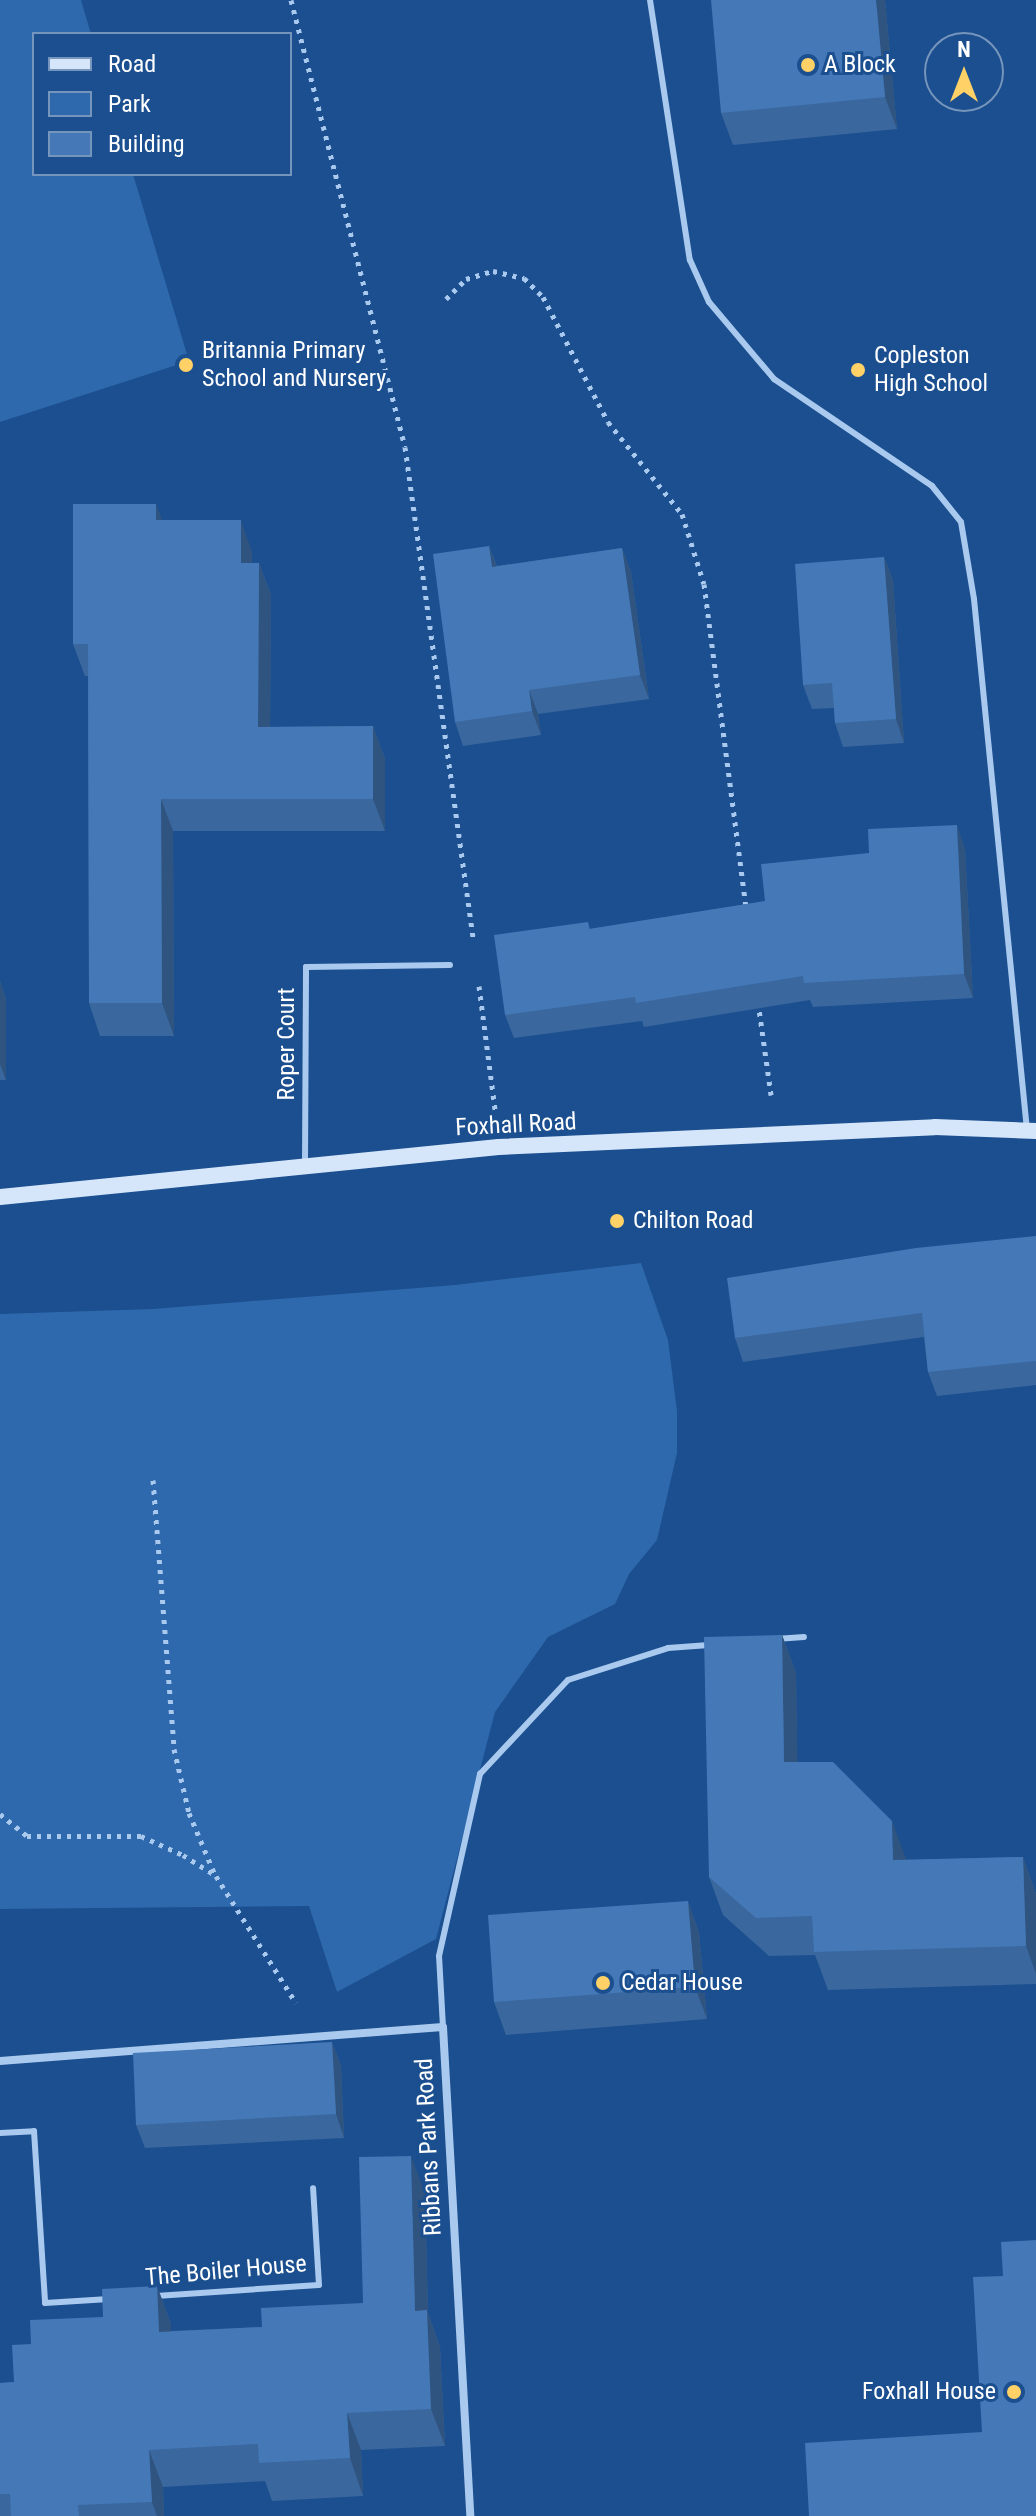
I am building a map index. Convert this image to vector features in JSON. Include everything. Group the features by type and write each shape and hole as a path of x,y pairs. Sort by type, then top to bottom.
{"street":[{"name":"Foxhall Road","path":"0,1197 499,1147 776,1137 935,1127 1031,1131"},
{"name":"Ribbans Park Road","path":"0,2061 443,2027 470,2516"}],"lane":[{"path":"650,0 690,260 709,302 774,379 921,478 961,522 974,599 1031,1131"},
{"name":"Roper Court","path":"305,1168 306,967 450,965"},
{"path":"758,1641 804,1637"},
{"path":"443,2027 439,1956 480,1774 568,1680 668,1648 713,1644"},
{"name":"The Boiler House","path":"0,2133 34,2131 45,2303 121,2298"},
{"name":"The Boiler House","path":"151,2296 319,2285 313,2188"}],"path":[{"path":"291,0 405,447 473,945"},
{"path":"446,299 466,279 493,271 524,278 543,297 608,422 682,514 704,584 747,918"},
{"path":"478,976 499,1147"},
{"path":"758,995 776,1137"},
{"path":"153,1480 174,1749 189,1813 216,1876 283,1978 313,2036"},
{"path":"0,1814 27,1836 141,1836 216,1876"}],"green space":[{"path":"0,0 81,0 90,32 32,32 32,176 134,176 189,361 0,422"},
{"path":"641,1263 668,1340 677,1411 677,1453 657,1540 629,1574 615,1604 548,1637 495,1712 436,1939 337,1992 309,1906 0,1909 0,1314 153,1309 455,1285"}],"building":[{"name":"A Block","path":"711,0 876,0 885,97 721,113"},
{"path":"73,504 156,504 156,520 241,520 241,563 259,563 258,727 373,726 373,799 161,799 162,1003 89,1003 88,644 73,644"},
{"path":"489,546 492,567 622,548 640,675 529,690 532,711 455,722 433,554"},
{"path":"884,557 896,719 835,723 832,683 803,685 795,564"},
{"path":"957,825 964,974 804,983 803,976 636,1003 635,997 505,1015 494,935 588,922 589,929 765,901 761,864 869,853 868,829"},
{"path":"1036,1236 1036,1361 928,1372 922,1313 735,1338 727,1278 916,1248"},
{"path":"782,1635 784,1762 833,1762 892,1821 893,1860 1023,1857 1026,1946 814,1952 812,1916 756,1918 709,1877 704,1637"},
{"path":"688,1901 695,1987 494,2002 488,1915"},
{"path":"332,2042 336,2114 136,2125 133,2053"},
{"path":"411,2156 415,2311 427,2310 431,2409 347,2413 350,2458 259,2463 258,2444 149,2450 152,2502 78,2505 79,2516 11,2516 10,2494 0,2494 0,2383 14,2382 12,2345 31,2344 30,2320 103,2317 102,2289 157,2286 159,2332 262,2327 261,2308 363,2303 359,2157"},
{"path":"1036,2240 1036,2516 809,2516 805,2443 982,2432 973,2277 1003,2276 1001,2242"}],"place":[{"name":"A Block","path":"808,65"},
{"name":"Britannia Primary School and Nursery","path":"186,365"},
{"name":"Copleston High School","path":"858,370"},
{"name":"Chilton Road","path":"617,1221"},
{"name":"Cedar House","path":"603,1983"},
{"name":"Foxhall House","path":"1014,2392"}]}
